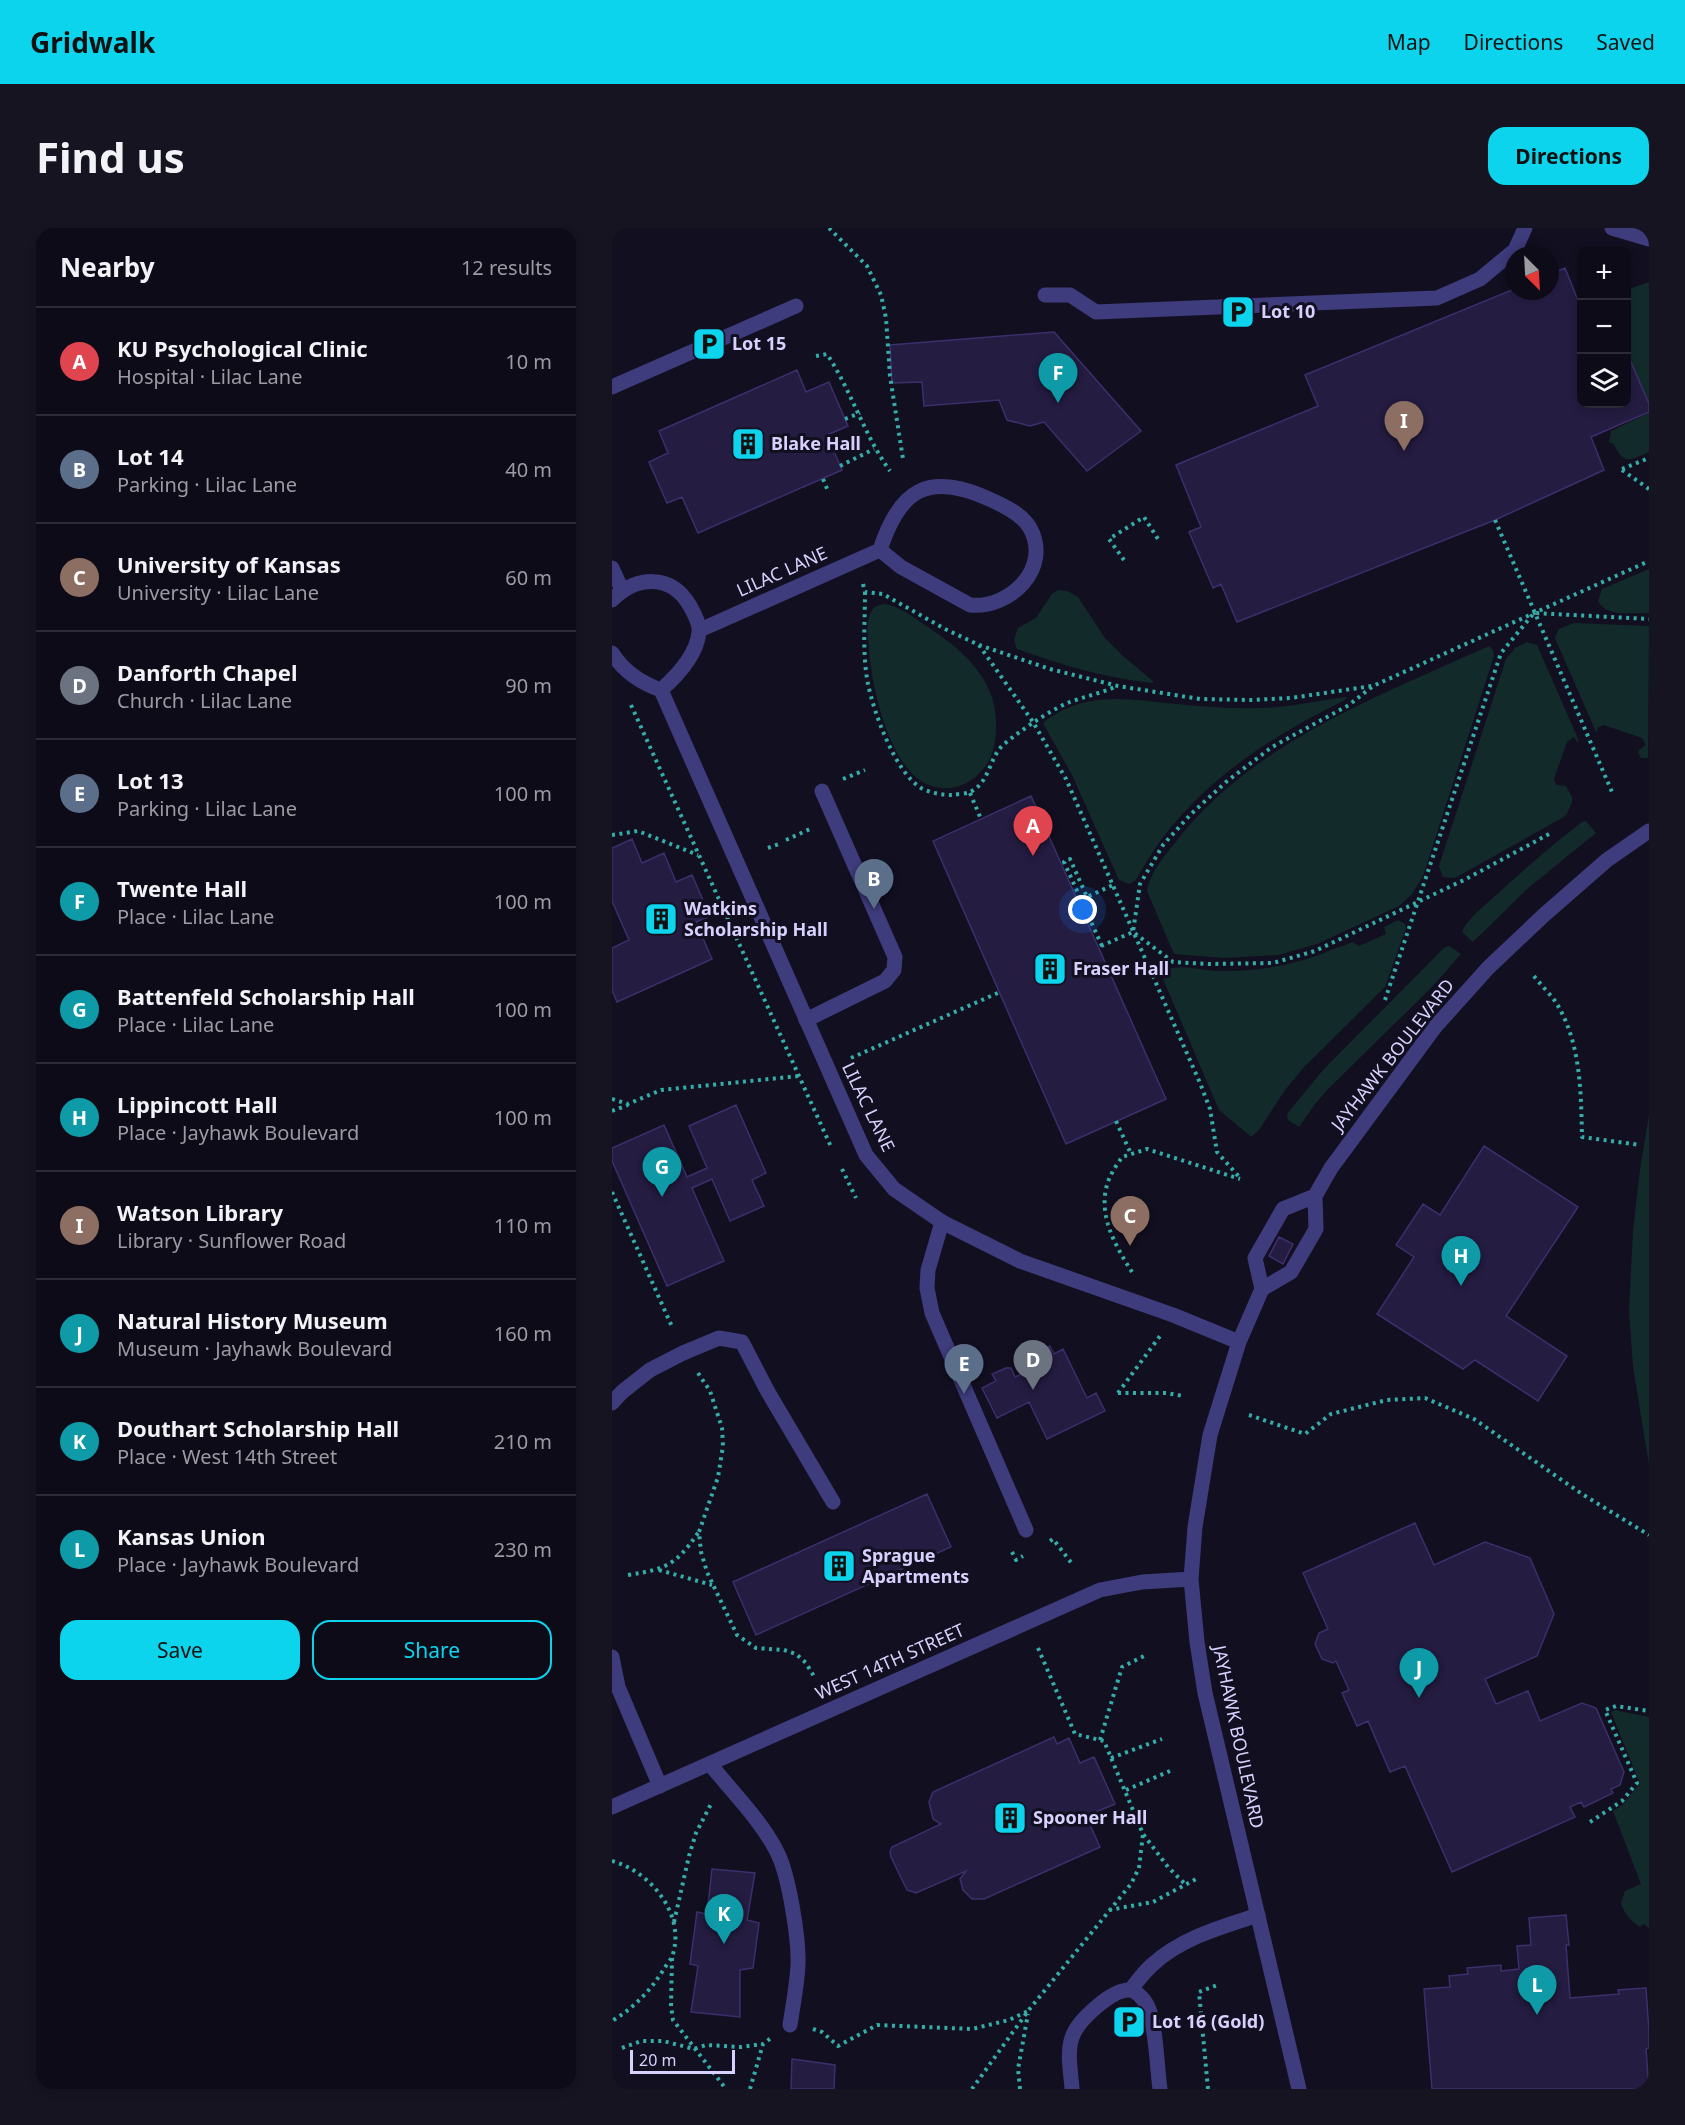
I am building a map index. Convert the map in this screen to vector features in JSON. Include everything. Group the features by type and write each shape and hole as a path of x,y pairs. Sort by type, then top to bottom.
{"street":[{"path":"1045,295 1070,295 1096,312 1437,298 1480,279 1515,250 1526,228"},
{"path":"1612,228 1649,239"},
{"path":"612,387 796,306"},
{"path":"945,486 966,489 999,504 1021,518 1030,528 1035,557 1024,584 997,602 983,606 970,604 902,567 880,550 894,514 905,501 916,492 929,487 945,486"},
{"name":"LILAC LANE","path":"700,630 880,550"},
{"path":"612,567 617,595 634,584 648,581 662,582 675,589 686,599 700,630 692,653 678,674 662,690 644,684 628,672 612,653"},
{"name":"LILAC LANE","path":"662,690 866,1155 894,1189 942,1222 1020,1261 1173,1315 1239,1342"},
{"path":"806,1020 885,981 894,970 895,957 822,791"},
{"name":"JAYHAWK BOULEVARD","path":"1315,1196 1331,1168 1397,1076 1435,1027 1488,968 1544,915 1607,861 1649,831"},
{"path":"1315,1196 1316,1229 1291,1272 1262,1289 1255,1258 1268,1233 1282,1209 1315,1196"},
{"path":"942,1222 928,1270 927,1288 933,1313 1026,1530"},
{"name":"JAYHAWK BOULEVARD","path":"1262,1289 1239,1342 1210,1435 1195,1527 1191,1579 1205,1693 1299,2089"},
{"path":"612,1403 650,1370 683,1353 719,1338 742,1342 768,1392 833,1502"},
{"name":"WEST 14TH STREET","path":"612,1807 1100,1590 1142,1582 1191,1579"},
{"path":"612,1657 618,1687 660,1786"},
{"path":"710,1764 765,1832 783,1866 792,1906 798,1964 790,2025"},
{"path":"1130,1990 1151,1966 1170,1951 1198,1936 1258,1915"},
{"path":"1072,2089 1069,2049 1073,2035 1081,2021 1109,1998 1122,1991 1130,1990 1137,1993 1148,2007 1160,2089"}],"path":[{"path":"829,228 867,266 881,295 886,318 891,386 903,459"},
{"path":"816,356 827,354 860,413 874,449 890,471"},
{"path":"845,419 860,413"},
{"path":"840,466 874,449"},
{"path":"1649,458 1622,470 1649,489"},
{"path":"823,479 828,491"},
{"path":"1124,560 1109,539 1144,517 1158,539"},
{"path":"1495,520 1612,792"},
{"path":"1133,932 1140,884 1163,845 1191,814 1226,782 1272,747 1348,705 1373,686 1649,561"},
{"path":"863,584 865,592 864,653 868,683 884,736 899,763 913,781 922,788 943,795 970,793 987,775 1001,747 1033,722 1067,703 1118,686"},
{"path":"865,592 883,594 948,631 979,645 1050,669 1118,686 1200,699 1250,700 1291,698 1373,686"},
{"path":"1534,613 1649,619"},
{"path":"1385,1000 1501,653 1534,613"},
{"path":"979,645 1033,722 1066,779 1207,1101 1217,1152 1241,1179 1147,1149 1122,1157 1109,1177 1103,1203 1113,1242 1133,1274"},
{"path":"629,703 836,1158"},
{"path":"839,780 865,770"},
{"path":"970,793 981,819"},
{"path":"786,840 810,829"},
{"path":"612,835 638,831 698,855"},
{"path":"1133,932 1173,962 1273,963 1315,951 1418,902 1549,834"},
{"path":"768,848 779,844"},
{"path":"1113,885 1087,897 1070,859 1064,862 1101,946 1133,932"},
{"path":"1534,976 1556,1002 1565,1020 1572,1043 1581,1086 1582,1137 1640,1145"},
{"path":"976,1002 1000,992"},
{"path":"612,1111 628,1104"},
{"path":"1116,1121 1131,1154"},
{"path":"841,1168 856,1198"},
{"path":"612,1192 689,1367 700,1374 710,1390 722,1428 723,1446 718,1477 699,1532 686,1551 658,1570 628,1575"},
{"path":"1162,1333 1118,1393 1166,1393 1183,1396"},
{"path":"1249,1415 1305,1434 1331,1414 1386,1400 1425,1398 1474,1419 1577,1490 1649,1535"},
{"path":"699,1532 701,1552 736,1635 756,1648 784,1650 796,1654 806,1663 815,1678"},
{"path":"658,1570 713,1585"},
{"path":"1038,1648 1075,1734 1104,1741 1143,1834 1168,1867 1186,1885"},
{"path":"1100,1740 1122,1666 1146,1656"},
{"path":"1590,1822 1622,1801 1637,1783 1605,1710 1616,1706 1649,1712"},
{"path":"1111,1758 1162,1739"},
{"path":"1126,1790 1170,1771"},
{"path":"711,1803 696,1833 674,1923 671,2006 674,2020 726,2089"},
{"path":"972,2089 1028,2011 1131,1884 1139,1868 1143,1834"},
{"path":"612,1861 634,1869 656,1887 674,1923"},
{"path":"1108,1911 1154,1902 1196,1879"},
{"path":"612,2021 645,1996 672,1957"},
{"path":"1208,2089 1198,1992 1220,1984"},
{"path":"622,2048 640,2041 663,2041 694,2049 705,2046 741,2048 763,2044 790,2025 805,2026 822,2032 838,2046 877,2025 972,2029 1009,2020 1028,2011"},
{"path":"1020,2089 1018,2069 1028,2011"},
{"path":"750,2089 763,2044"}],"green space":[{"path":"1649,282 1649,404 1631,360 1631,288"},
{"path":"1649,413 1649,452 1632,459 1624,458 1614,444 1609,442 1611,431"},
{"path":"1649,569 1649,613 1613,612 1607,610 1598,601 1602,589"},
{"path":"1058,590 1067,591 1078,597 1105,638 1154,682 1135,681 1101,674 1017,649 1014,640 1018,628 1036,618 1052,594"},
{"path":"885,604 906,612 963,654 974,665 990,692 996,723 993,750 983,769 963,785 943,788 921,781 909,770 890,739 883,721 874,682 868,634 870,613 878,605"},
{"path":"1574,623 1649,626 1648,758 1641,758 1638,752 1646,745 1642,738 1604,725 1597,728 1596,732 1555,638 1559,629"},
{"path":"1527,642 1537,645 1579,741 1577,742 1574,737 1567,742 1554,779 1556,785 1566,786 1572,802 1567,814 1562,818 1455,878 1443,877 1439,866 1506,659 1515,648"},
{"path":"1489,646 1494,656 1423,876 1412,894 1399,906 1317,944 1278,955 1224,958 1174,954 1147,891 1148,885 1154,872 1174,844 1205,809 1240,778 1278,750 1318,726 1360,704"},
{"path":"1347,698 1345,700 1272,740 1206,790 1168,831 1135,881 1129,884 1119,880 1072,775 1044,725 1044,722 1075,705 1108,699 1252,708"},
{"path":"1586,821 1596,833 1527,889 1473,942 1462,932 1476,913 1515,878 1570,831"},
{"path":"1398,920 1405,924 1406,928 1385,987 1305,1066 1285,1090 1259,1130 1250,1136 1219,1110 1163,979 1165,970 1185,967 1235,971 1279,966 1308,959 1352,942 1359,946 1386,934 1384,927"},
{"path":"1449,946 1461,954 1432,987 1329,1088 1299,1127 1288,1120 1287,1114 1323,1070 1444,948"},
{"path":"1649,1115 1649,1465 1633,1366 1629,1311 1633,1231"},
{"path":"1615,1710 1649,1717 1649,1928 1643,1924 1640,1927 1634,1922 1626,1914 1621,1903 1625,1891 1641,1884 1613,1811 1621,1806 1640,1784 1611,1712"}],"building":[{"path":"1565,268 1577,298 1577,408 1631,408 1631,362 1649,404 1649,412 1591,437 1604,470 1495,520 1237,622 1221,584 1213,588 1189,532 1201,527 1176,465 1318,406 1305,375 1505,293 1505,300 1559,300 1559,270"},
{"path":"1054,332 1141,431 1087,471 1044,422 1030,426 1007,420 999,400 924,406 922,382 892,383 890,345"},
{"name":"Blake Hall","path":"797,370 806,392 829,382 848,426 827,435 842,470 698,533 682,497 667,503 649,462 668,453 659,431"},
{"name":"Fraser Hall","path":"1031,796 1166,1099 1066,1144 933,841"},
{"name":"Watkins Scholarship Hall","path":"632,839 642,863 664,853 676,882 692,875 710,916 696,922 712,959 617,1002 612,990 612,948 629,940 612,901 612,848"},
{"path":"736,1105 766,1173 752,1180 764,1206 730,1221 712,1179 692,1188 724,1261 667,1286 612,1161 612,1148 664,1125 687,1177 707,1168 689,1126"},
{"path":"1484,1146 1578,1207 1506,1316 1567,1356 1538,1401 1475,1360 1463,1369 1377,1314 1414,1257 1396,1245 1423,1204 1440,1215"},
{"path":"1279,1237 1293,1244 1283,1264 1269,1256"},
{"path":"1050,1346 1054,1354 1063,1349 1087,1398 1096,1393 1105,1411 1047,1439 1029,1402 997,1418 982,1388 996,1381 992,1374 1006,1368 1011,1368 1015,1377 1031,1370 1029,1364 1032,1355"},
{"name":"Sprague Apartments","path":"927,1494 951,1547 756,1635 733,1582"},
{"path":"1415,1523 1434,1565 1485,1542 1530,1558 1554,1614 1537,1656 1485,1679 1496,1704 1528,1691 1540,1721 1582,1703 1596,1708 1624,1772 1620,1785 1611,1789 1613,1793 1584,1807 1581,1802 1570,1807 1575,1817 1452,1872 1405,1766 1390,1772 1368,1721 1357,1726 1342,1693 1349,1690 1336,1661 1333,1663 1322,1659 1315,1644 1319,1633 1328,1629 1303,1573"},
{"name":"Spooner Hall","path":"1054,1737 1057,1744 1069,1738 1080,1763 1094,1757 1115,1804 1086,1816 1100,1847 984,1899 972,1899 963,1890 960,1879 966,1871 916,1893 907,1890 890,1852 892,1847 941,1824 933,1819 929,1802 933,1792"},
{"path":"712,1869 755,1873 747,1920 759,1923 753,1968 740,1970 740,2017 691,2012 698,1966 690,1964 697,1912 707,1914"},
{"path":"1566,1915 1570,1998 1619,1994 1618,1990 1646,1988 1649,2048 1646,2049 1649,2089 1432,2089 1424,1989 1450,1987 1449,1976 1468,1974 1467,1968 1501,1965 1501,1971 1519,1969 1517,1946 1531,1945 1529,1918"},
{"path":"792,2059 835,2065 834,2089 791,2089"}],"place":[{"name":"Lot 10","path":"1238,312"},
{"name":"Lot 15","path":"709,344"},
{"name":"Twente Hall","path":"1058,403"},
{"name":"Blake Hall","path":"748,444"},
{"name":"Watson Library","path":"1404,451"},
{"name":"KU Psychological Clinic","path":"1033,856"},
{"name":"Lot 14","path":"874,909"},
{"name":"Watkins Scholarship Hall","path":"661,919"},
{"name":"Fraser Hall","path":"1050,969"},
{"name":"Battenfeld Scholarship Hall","path":"662,1197"},
{"name":"University of Kansas","path":"1130,1246"},
{"name":"Lippincott Hall","path":"1461,1286"},
{"name":"Danforth Chapel","path":"1033,1390"},
{"name":"Lot 13","path":"964,1394"},
{"name":"Sprague Apartments","path":"839,1566"},
{"name":"Natural History Museum","path":"1419,1698"},
{"name":"Spooner Hall","path":"1010,1818"},
{"name":"Douthart Scholarship Hall","path":"724,1944"},
{"name":"Kansas Union","path":"1537,2015"},
{"name":"Lot 16 (Gold)","path":"1129,2022"}]}
